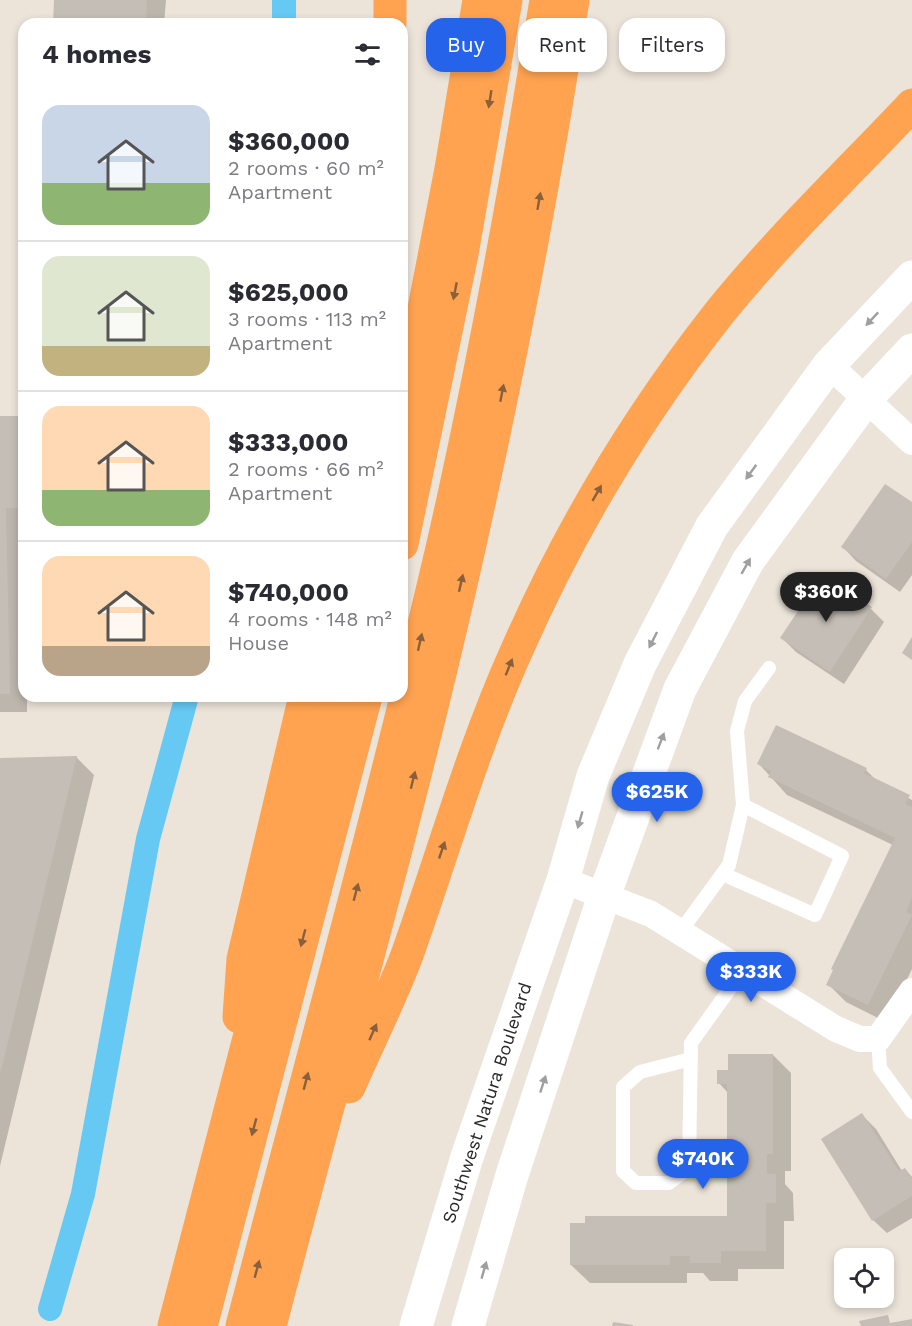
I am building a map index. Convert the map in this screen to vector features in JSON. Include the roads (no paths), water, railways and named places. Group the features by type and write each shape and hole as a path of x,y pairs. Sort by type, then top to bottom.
{"highway":[{"path":"390,0 390,18"},
{"path":"408,392 445,205 479,0"},
{"path":"408,515 462,255 506,0"},
{"path":"408,686 443,541 494,300 546,0"},
{"path":"270,1326 423,742 461,585 525,274 573,0"},
{"path":"308,1182 406,958 463,790 506,674 539,602 582,519 637,429 721,311 912,105"},
{"path":"234,1097 243,959 304,702"},
{"path":"174,1326 336,702"},
{"path":"201,1326 364,702"},
{"path":"242,1326 404,702"}],"street":[{"name":"Southwest Natura Boulevard","path":"416,1326 467,1157 562,880 593,776 640,664 712,526 829,365 912,277"},
{"path":"468,1326 512,1175 604,896 634,810 686,679 748,561 866,399 912,350"},
{"path":"829,365 912,442"},
{"path":"562,880 651,914 836,1029 860,1039 878,1039 912,991"}],"lane":[{"path":"680,932 729,865 737,841 743,805 737,731 745,701 769,668"},
{"path":"723,874 815,915 842,856 743,805"},
{"path":"691,1059 640,1072 624,1087 623,1171 636,1183 669,1183 689,1168 691,1059 691,1043 742,972"},
{"path":"878,1039 880,1068 912,1112"}],"waterway":[{"path":"284,0 284,18"},
{"path":"50,1309 83,1194 148,839 185,702"}]}
